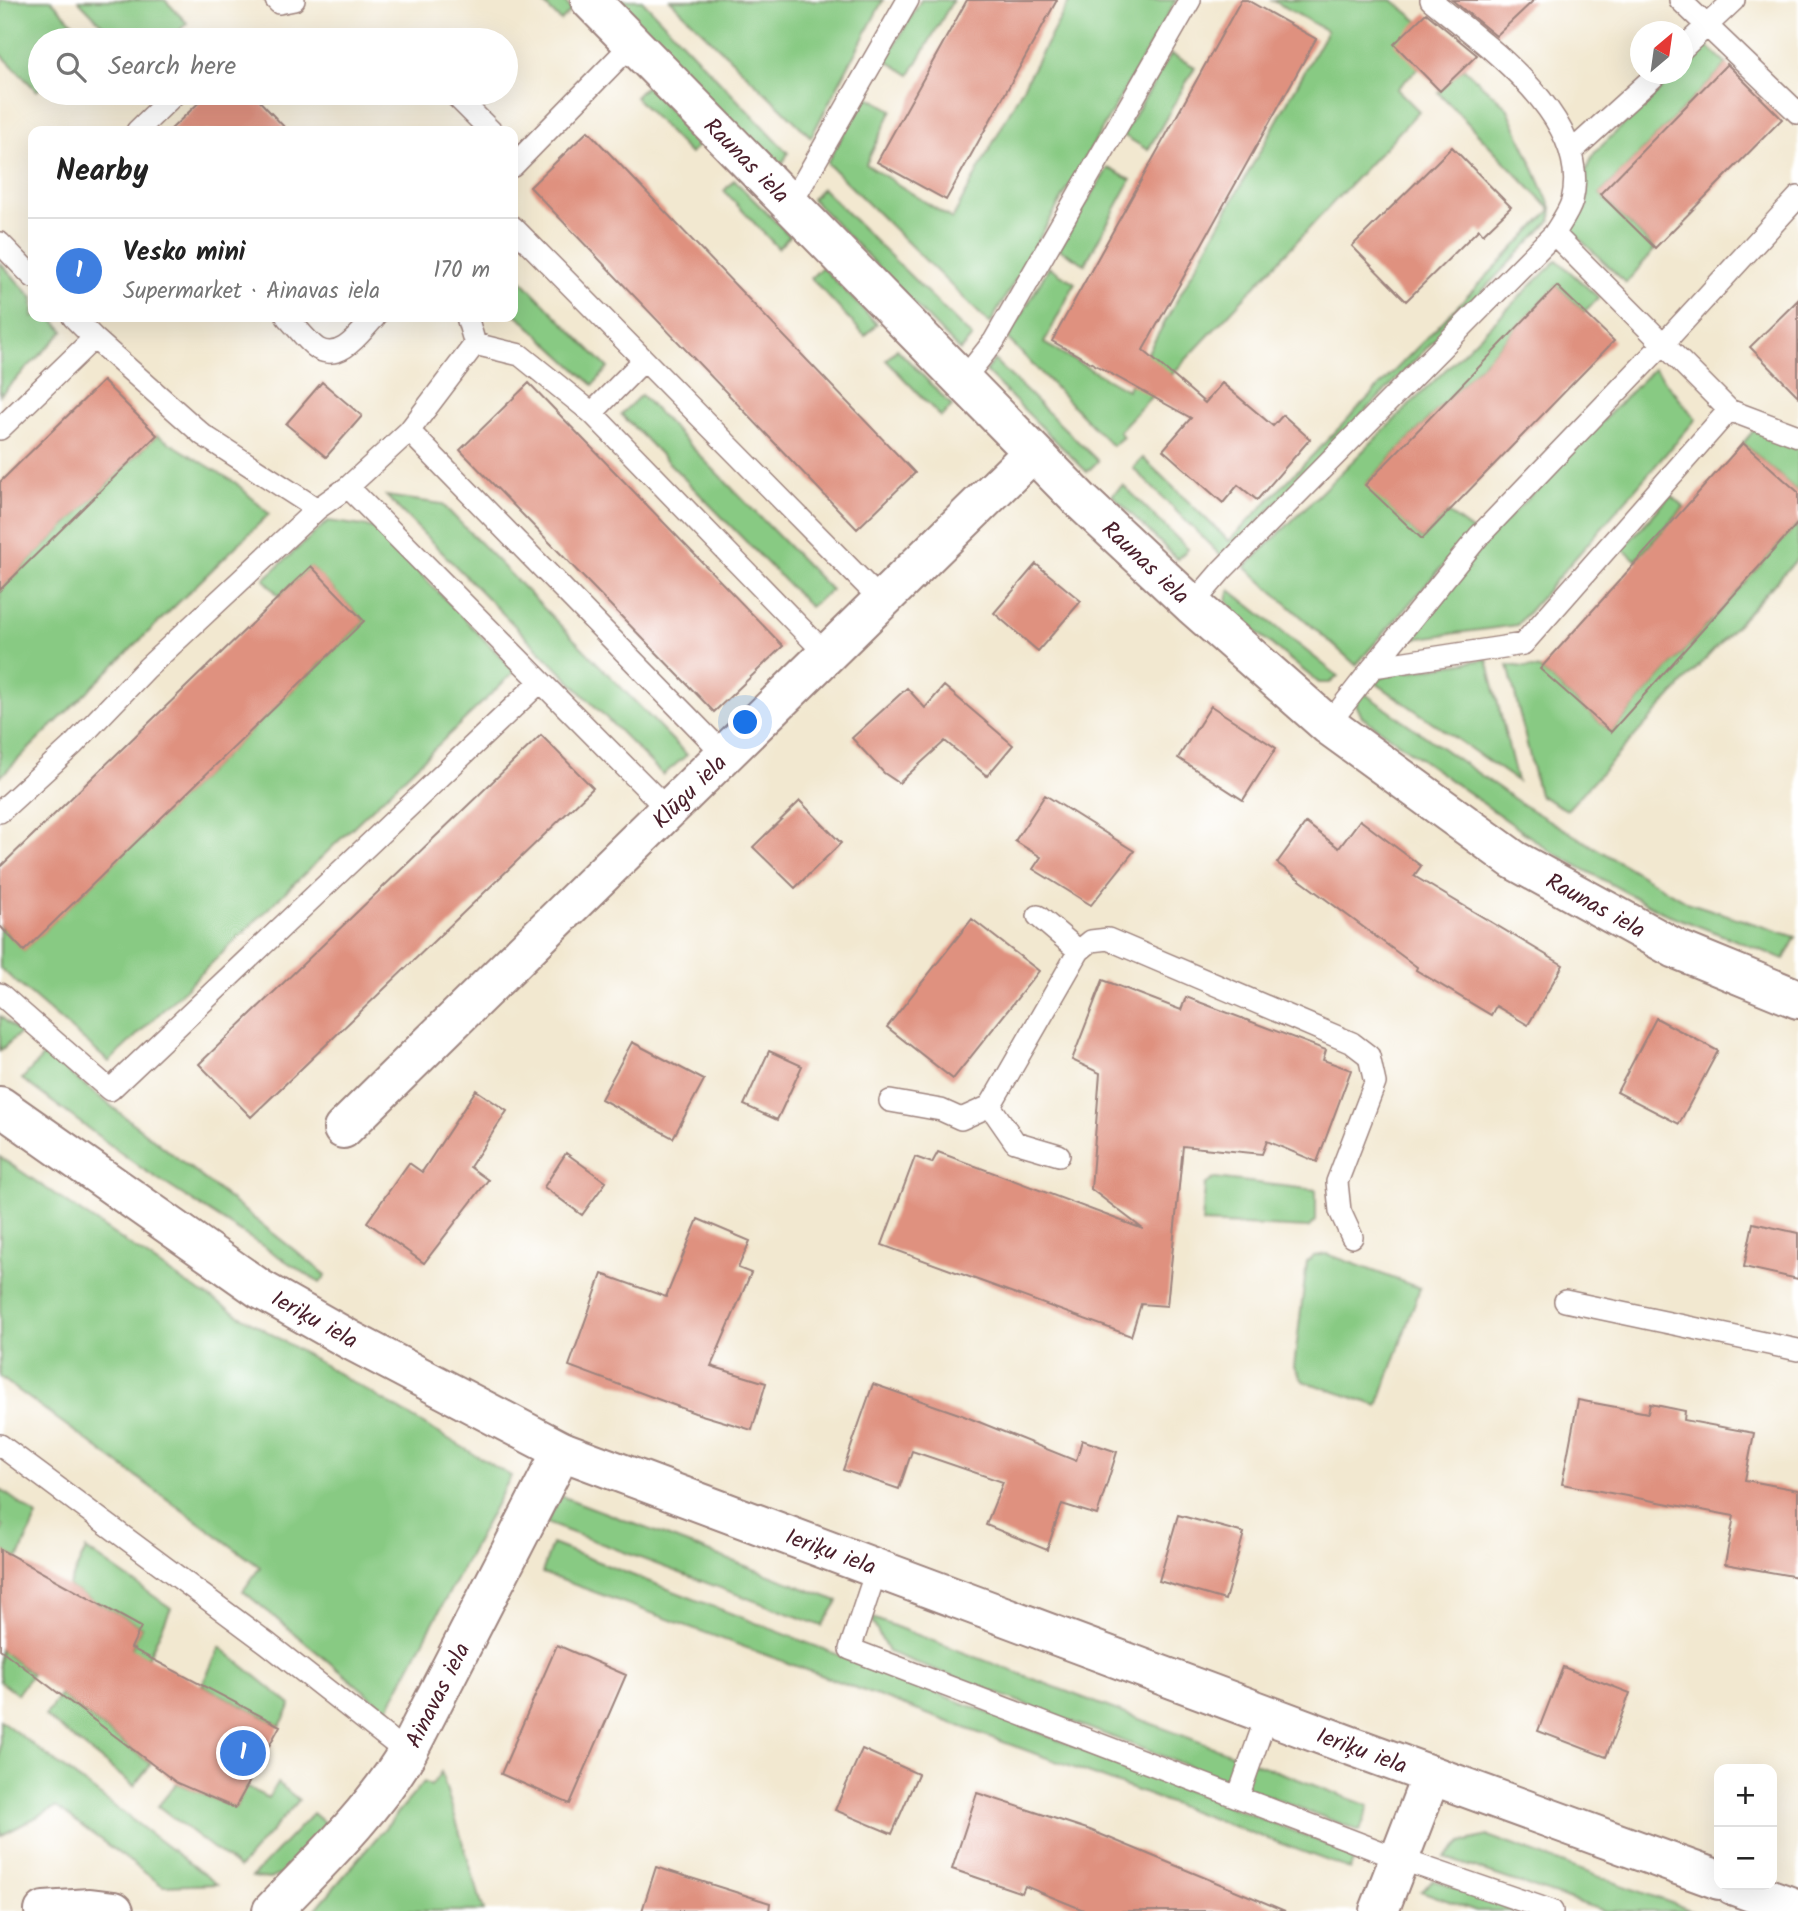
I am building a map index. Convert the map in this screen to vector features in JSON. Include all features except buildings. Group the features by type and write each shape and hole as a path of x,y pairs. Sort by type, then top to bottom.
{"street":[{"name":"Raunas iela","path":"590,0 1085,505 1328,725 1514,860 1676,949 1798,999"},
{"name":"Klūgu iela","path":"343,1129 1033,452"},
{"name":"Ieriķu iela","path":"0,1105 260,1289 350,1340 562,1451 1431,1776 1714,1878"},
{"name":"Ainavas iela","path":"272,1911 351,1829 388,1784 407,1753 562,1451"},
{"path":"1379,1911 1431,1776"},
{"path":"1746,1890 1798,1909"},
{"path":"44,1911 90,1908 114,1911"}],"lane":[{"path":"276,0 279,3 294,0"},
{"path":"791,204 908,0"},
{"path":"963,380 994,341 1191,0"},
{"path":"1192,604 1222,570 1555,234 1572,202 1574,183 1571,152 1557,120 1532,89 1500,57 1431,0"},
{"path":"1680,0 1798,113"},
{"path":"1693,39 1734,0"},
{"path":"518,156 633,43"},
{"path":"1571,152 1646,84"},
{"path":"142,126 164,105"},
{"path":"465,105 486,126"},
{"path":"1328,725 1479,536 1664,343 1798,197"},
{"path":"518,232 881,600"},
{"path":"1555,234 1729,410 1798,436"},
{"path":"0,243 28,272"},
{"path":"78,322 203,435 317,509"},
{"path":"292,322 318,349 336,352 346,347 370,322"},
{"path":"468,322 475,344"},
{"path":"0,429 94,338"},
{"path":"475,344 520,355 592,413 827,655"},
{"path":"0,812 72,745 147,668 317,509 348,487 409,431 475,344"},
{"path":"592,413 644,360"},
{"path":"1373,667 1523,645 1729,410"},
{"path":"409,431 725,755"},
{"path":"348,487 669,811"},
{"path":"0,994 110,1090 540,682"},
{"path":"1038,916 1079,951"},
{"path":"890,1101 941,1110 961,1119 990,1106 1079,951 1091,941 1108,939 1352,1042 1369,1056 1375,1083 1337,1182 1340,1211 1352,1237"},
{"path":"990,1106 1016,1142 1059,1155"},
{"path":"1565,1301 1798,1350"},
{"path":"0,1444 267,1643 407,1753"},
{"path":"877,1568 850,1649 1400,1859 1552,1911"},
{"path":"1238,1797 1267,1715"}],"green space":[{"path":"0,0 51,0 78,28 28,28 28,82 0,53"},
{"path":"78,0 165,0 187,23 182,28 105,28"},
{"path":"540,0 563,0 572,10 561,21"},
{"path":"614,0 642,0 788,153 778,173"},
{"path":"670,0 883,0 811,137"},
{"path":"921,0 953,0 910,75 886,60"},
{"path":"1070,0 1176,0 990,324 827,163 865,95 892,110 866,164 952,219"},
{"path":"1272,0 1392,0 1418,21 1418,68 1397,89 1419,111 1119,431 1123,437 1112,446 1008,339 1049,267 1075,283 1044,343 1127,390 1327,31"},
{"path":"1706,45 1727,64 1600,194 1655,249 1626,283 1569,229 1587,207 1586,170 1595,152 1666,84 1693,84 1693,58"},
{"path":"1171,54 1195,67 1148,150 1123,135"},
{"path":"1463,68 1507,107 1552,210 1551,220 1223,558 1133,468 1143,458 1229,541 1551,210 1438,92"},
{"path":"646,86 701,142 690,154 635,97"},
{"path":"1108,168 1131,180 1085,264 1059,249"},
{"path":"734,180 790,236 778,248 724,191"},
{"path":"822,188 972,337 960,351 812,199"},
{"path":"1557,260 1599,298 1584,312 1557,286 1366,484 1422,539 1448,513 1473,531 1356,665 1245,567"},
{"path":"0,263 28,293 28,322 56,322 64,331 0,395"},
{"path":"822,267 877,324 865,336 811,278"},
{"path":"518,277 608,368 593,385 518,316"},
{"path":"897,349 952,406 941,417 886,360"},
{"path":"994,360 1098,461 1087,472 985,371"},
{"path":"1654,368 1696,419 1517,625 1412,639 1483,544"},
{"path":"641,395 831,590 810,607 621,414"},
{"path":"1754,430 1798,448 1798,492 1743,443"},
{"path":"157,435 236,483 269,514 0,777 0,590"},
{"path":"1123,485 1188,549 1177,559 1112,495"},
{"path":"1671,495 1684,507 1636,560 1622,549"},
{"path":"386,496 442,504 687,755 663,775"},
{"path":"328,521 376,528 515,671 109,1062 0,968 0,926 24,950 364,621 311,567 279,596 264,579"},
{"path":"1798,523 1798,558 1567,810 1539,795 1508,665 1540,669 1611,732"},
{"path":"1230,590 1338,676 1330,683 1319,683 1233,613 1227,599"},
{"path":"1487,659 1517,781 1376,683 1383,676"},
{"path":"1361,691 1523,805 1687,902 1796,937 1784,959 1662,912 1550,851 1362,717 1356,704"},
{"path":"0,1016 20,1033 0,1051"},
{"path":"45,1054 326,1275 320,1283 141,1168 22,1079"},
{"path":"0,1157 187,1284 511,1476 387,1710 243,1591 260,1567 0,1377"},
{"path":"1215,1178 1316,1190 1316,1221 1308,1228 1202,1223 1205,1185"},
{"path":"1327,1254 1420,1288 1378,1406 1303,1381 1294,1367 1307,1262 1314,1256"},
{"path":"0,1489 37,1516 18,1559 0,1550 3,1527 0,1525"},
{"path":"561,1496 838,1601 822,1626 546,1523"},
{"path":"552,1544 1355,1855 1350,1869 542,1573"},
{"path":"86,1549 171,1608 148,1658 131,1649 141,1627 68,1587"},
{"path":"870,1617 1369,1806 1360,1831 888,1652"},
{"path":"220,1647 291,1705 280,1726 202,1685"},
{"path":"0,1649 32,1674 17,1694 0,1681"},
{"path":"60,1695 151,1764 134,1786 45,1716"},
{"path":"0,1720 217,1884 163,1886 56,1807 0,1836"},
{"path":"441,1772 484,1911 314,1911 424,1782 431,1786"},
{"path":"177,1783 235,1808 246,1787 268,1798 278,1783 299,1800 239,1868 158,1806"},
{"path":"313,1813 333,1830 294,1869 269,1879 252,1877"},
{"path":"1488,1836 1693,1911 1604,1911 1445,1858 1462,1842"},
{"path":"1433,1880 1520,1911 1476,1911 1421,1891"}],"place":[{"name":"Vesko mini","path":"243,1753"}]}
